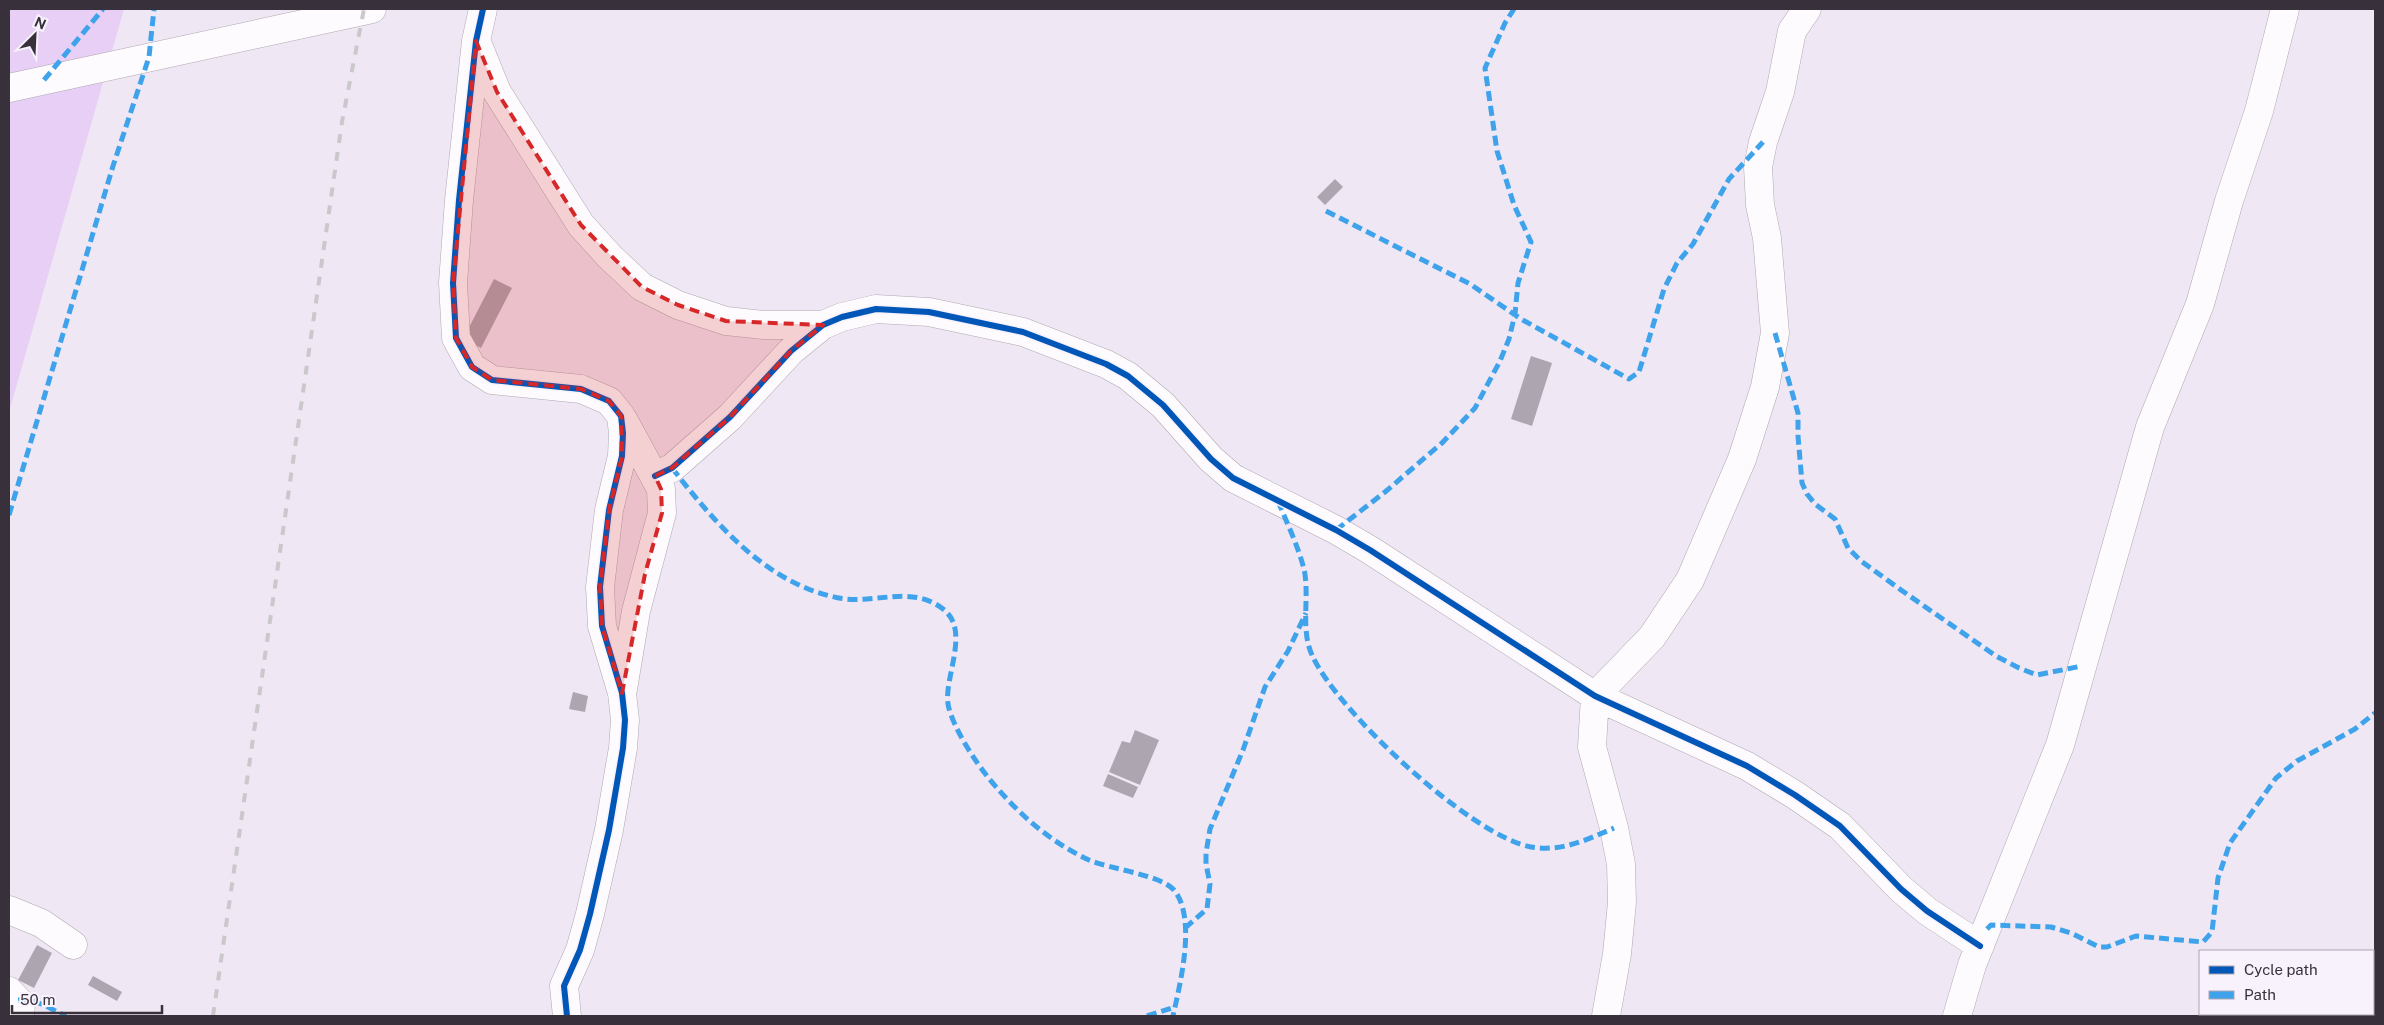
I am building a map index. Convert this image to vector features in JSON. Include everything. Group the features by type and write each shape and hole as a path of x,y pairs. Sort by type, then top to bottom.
{"main road":[{"path":"9,88 372,9"},
{"path":"483,9 476,41 454,273 456,338 472,367 492,380 581,389 609,401 621,416 655,476 661,489 662,513 636,611 622,693"},
{"path":"1606,1016 1617,954 1622,902 1621,864 1614,828 1592,747 1594,696 1652,637 1690,580 1742,459 1765,387 1775,333 1767,238 1760,204 1758,167 1763,142 1780,92 1792,31 1807,9"},
{"path":"1957,1016 1964,986 2060,745 2150,427 2200,304 2229,202 2259,111 2285,9"},
{"path":"476,41 497,92 580,225 642,287 678,305 726,321 764,325 823,326"},
{"path":"655,476 672,468 730,417 791,351 823,326 842,317 876,309 929,312 1023,332 1106,364 1128,376 1163,405 1211,459 1233,478 1336,530 1370,550 1594,696 1747,766 1789,791 1840,826 1901,890 1927,911 1980,946"},
{"path":"567,1016 564,986 580,950 590,914 616,795 625,720 622,693 602,626 600,587 609,510 622,456 621,416"},
{"path":"9,910 41,922 73,945"},
{"path":"9,990 21,1004 20,1016"}],"highlighted area":[{"path":"476,41 497,92 581,225 642,287 678,305 726,321 823,325 791,351 730,417 672,468 655,476 661,489 662,513 645,574 622,693 602,626 600,587 609,510 622,456 621,416 609,401 581,389 492,380 472,367 456,338 453,283"}],"shaded area":[{"path":"9,9 124,9 9,412"}],"building":[{"path":"1335,179 1343,187 1325,205 1317,197"},
{"path":"494,279 512,288 481,348 463,339"},
{"path":"1531,356 1552,363 1532,426 1511,419"},
{"path":"573,692 588,696 585,712 569,709"},
{"path":"1135,730 1159,740 1140,785 1109,772 1122,741 1130,743"},
{"path":"1108,774 1138,787 1133,798 1103,786"},
{"path":"37,945 52,953 34,988 18,980"},
{"path":"93,976 122,992 117,1001 88,985"}],"railway":[{"path":"213,1016 342,122 364,9"}],"marked path":[{"path":"44,80 103,9"},
{"path":"9,515 113,166 149,57 154,9"},
{"path":"1336,530 1385,492 1442,443 1475,408 1500,361 1509,339 1515,314 1518,283 1531,242 1514,205 1497,151 1485,68 1505,23 1514,9"},
{"path":"1326,211 1470,284 1521,319 1629,379 1639,372 1664,289 1677,263 1693,244 1729,179 1763,142"},
{"path":"1775,333 1798,413 1802,483 1807,494 1815,504 1835,519 1848,548 1861,561 1901,590 1996,656 2019,668 2037,675 2082,666"},
{"path":"672,468 724,530 765,565 788,580 813,591 839,598 866,599 905,596 931,602 943,609 951,618 955,629 956,641 949,680 948,704 961,737 991,781 1029,820 1051,838 1076,854 1098,863 1158,880 1174,890 1181,902 1185,917 1185,952 1173,1016"},
{"path":"1278,501 1296,543 1304,569 1308,645 1312,655 1326,679 1348,707 1376,737 1408,768 1442,796 1475,820 1505,838 1531,847 1553,848 1574,844 1614,828"},
{"path":"1185,928 1207,909 1210,884 1206,853 1210,829 1243,750 1265,687 1288,651 1306,613"},
{"path":"1987,929 1991,925 2051,927 2071,933 2099,947 2107,947 2136,936 2203,942 2212,932 2218,878 2230,843 2276,778 2297,761 2355,729 2375,713"},
{"path":"18,1000 31,1001 66,1016"},
{"path":"1147,1016 1175,1007"}],"cycle path":[{"path":"483,9 476,41 459,200 453,283 456,338 472,367 492,380 581,389 609,401 621,416 623,433 622,456 609,510 600,587 602,626 622,693 625,720 623,748 609,830 590,914 580,950 564,986 567,1016"},
{"path":"655,476 672,468 730,417 791,351 823,325 842,317 876,309 929,312 1023,332 1106,364 1128,376 1163,405 1211,459 1233,478 1336,530 1370,550 1595,696 1747,766 1795,795 1840,826 1901,889 1927,911 1980,946"}]}
